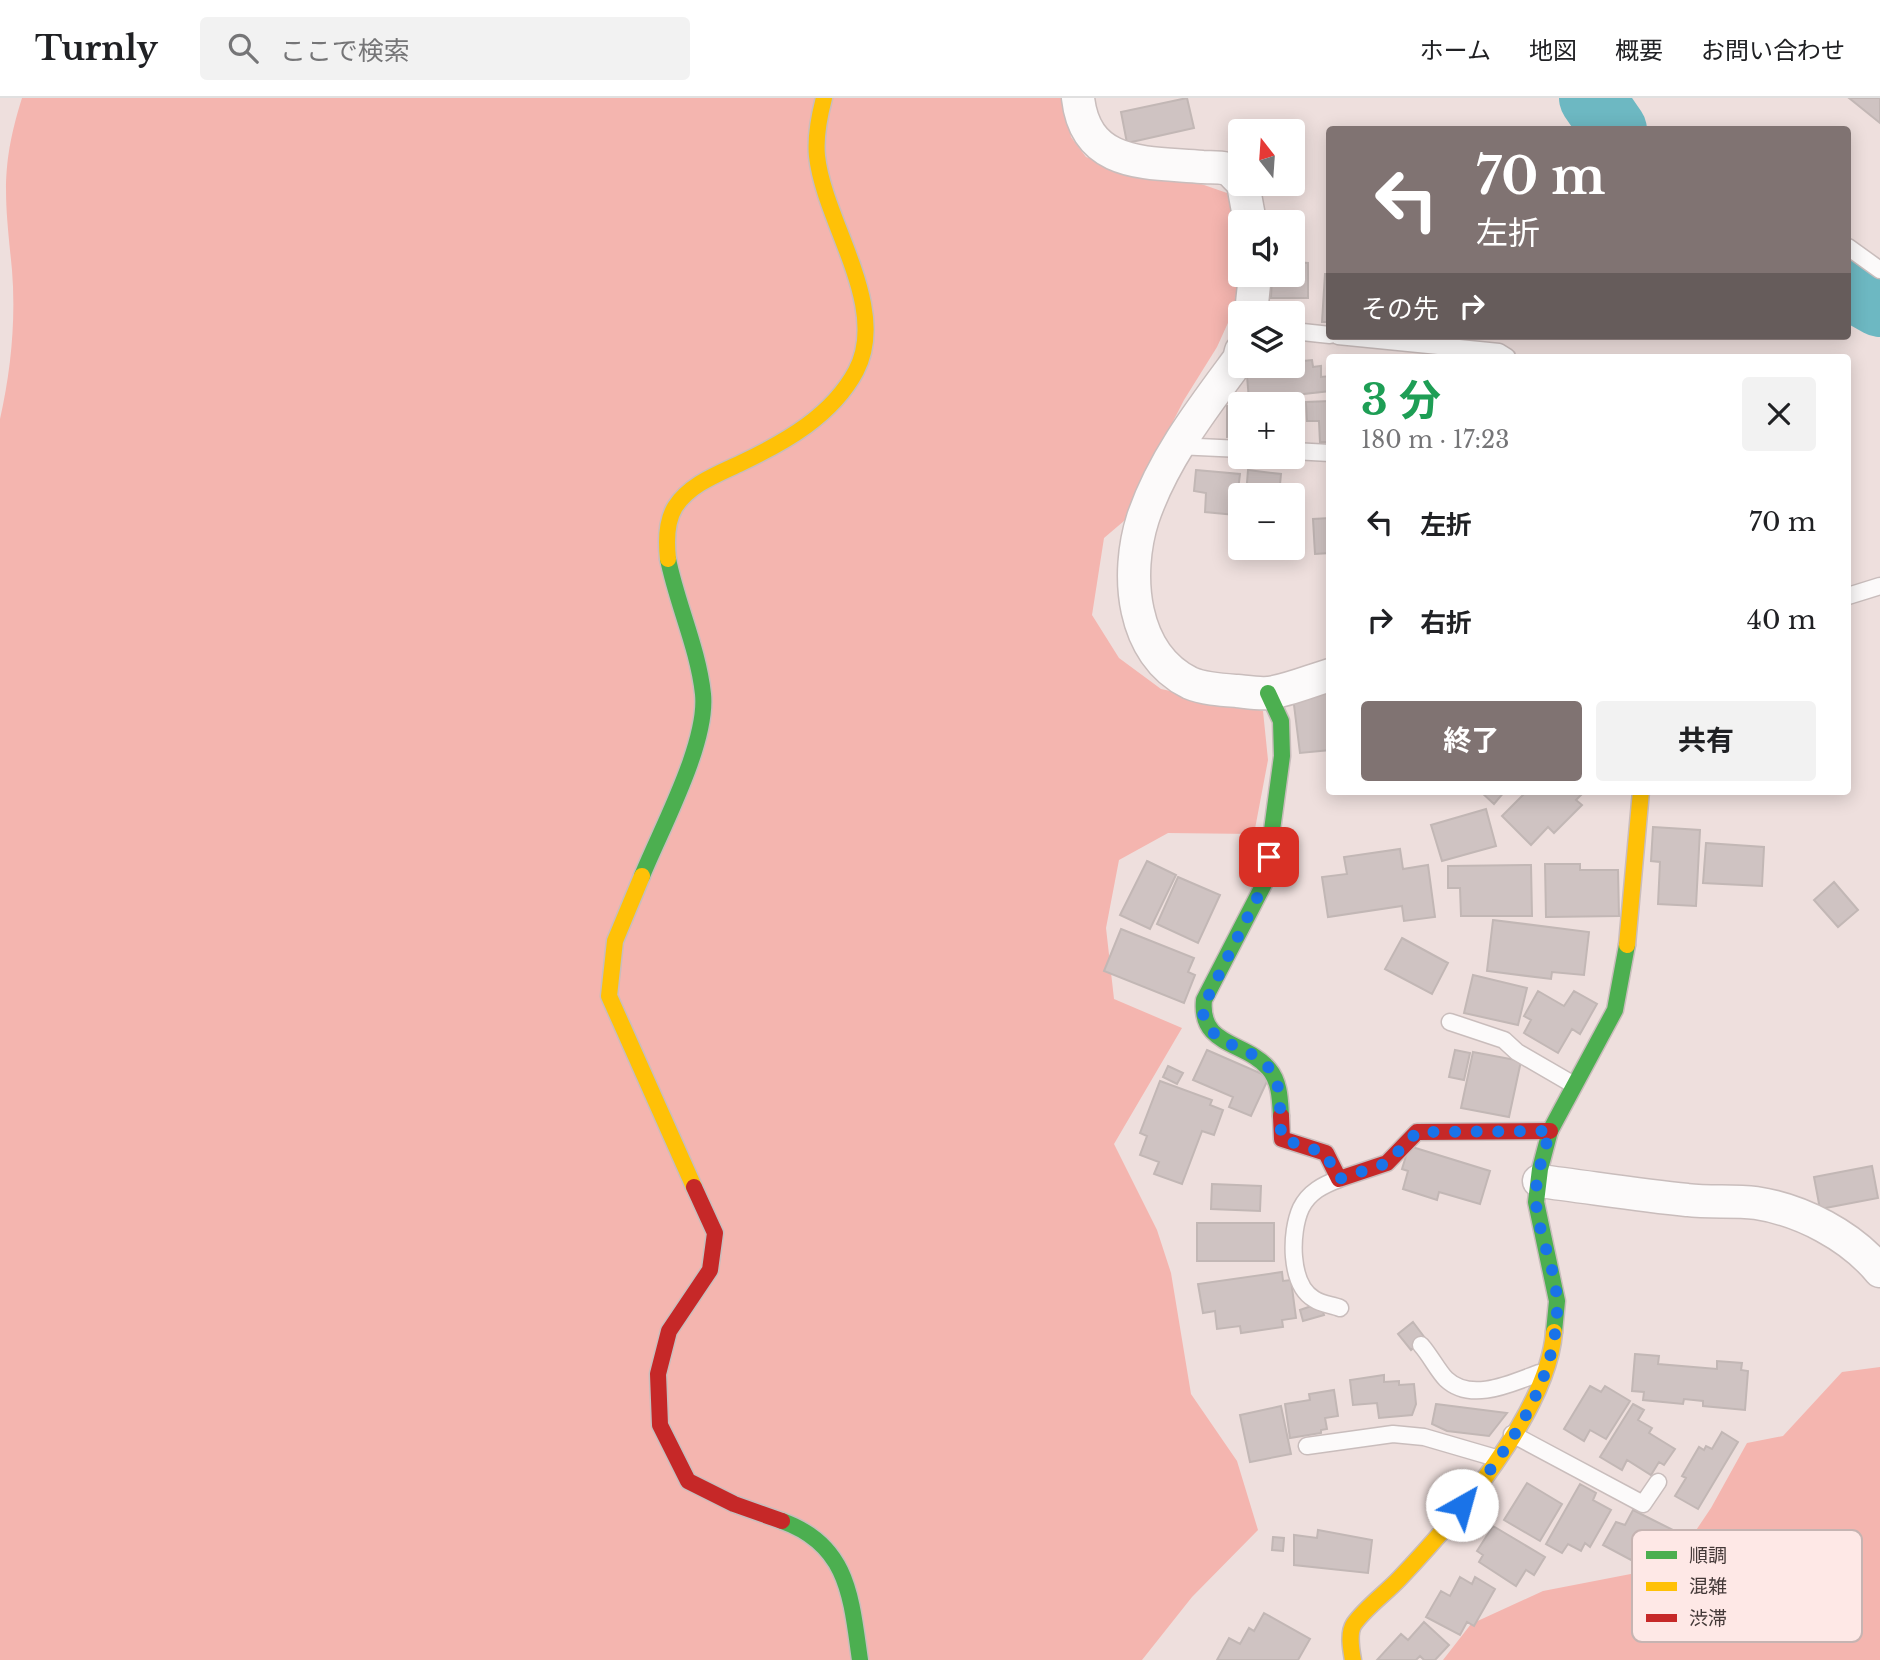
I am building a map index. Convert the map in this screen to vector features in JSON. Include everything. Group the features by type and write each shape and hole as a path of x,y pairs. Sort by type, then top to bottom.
{"street":[{"path":"824,98 820,109 816,155 828,207 863,300 866,347 846,390 826,412 767,449 694,486 678,501 669,520 668,559 703,695 700,725 692,756 615,941 609,996 715,1233 710,1270 669,1331 658,1374 660,1425 688,1482 734,1504 801,1528 832,1553 850,1598 860,1660"},
{"path":"1078,98 1080,115 1088,136 1116,156 1141,162 1228,169"},
{"path":"1228,373 1177,446 1143,518 1137,542 1134,590 1145,636 1157,656 1190,683 1215,689 1268,693 1326,676"},
{"path":"1268,693 1281,721 1282,756 1265,882 1202,1009 1205,1023 1215,1036 1262,1061 1272,1071 1278,1090 1282,1139 1325,1153 1339,1179 1387,1163 1417,1132 1550,1131"},
{"path":"1353,1660 1350,1645 1353,1625 1401,1577 1477,1487 1533,1404 1553,1350 1557,1301 1536,1202 1539,1181 1550,1131 1615,1010 1629,936 1641,795"},
{"path":"1539,1181 1690,1200 1757,1203 1794,1214 1835,1233 1865,1253 1880,1271"}],"lane":[{"path":"1851,249 1880,270"},
{"path":"1305,332 1326,335"},
{"path":"1378,340 1502,354"},
{"path":"1177,446 1228,448"},
{"path":"1305,452 1326,453"},
{"path":"1851,595 1880,586"},
{"path":"1450,1022 1504,1040 1517,1052 1576,1085"},
{"path":"1339,1179 1317,1188 1301,1209 1293,1253 1296,1277 1312,1299 1340,1308"},
{"path":"1420,1345 1437,1363 1444,1377 1457,1388 1475,1391 1545,1371"},
{"path":"1307,1446 1393,1434 1424,1437 1496,1458"},
{"path":"1512,1434 1643,1504 1658,1482"}],"shaded area":[{"path":"22,98 1064,98 1071,137 1086,157 1119,168 1184,178 1227,193 1233,210 1228,210 1228,287 1238,287 1237,301 1228,301 1228,323 1142,482 1131,515 1104,538 1092,615 1119,658 1161,689 1263,711 1268,760 1254,834 1168,833 1119,860 1106,928 1114,999 1182,1028 1114,1144 1157,1230 1171,1273 1191,1394 1237,1461 1258,1530 1192,1597 1142,1660 0,1660 0,419 10,364 13,326 6,184 15,123"},
{"path":"1880,1367 1880,1660 1443,1660 1471,1624 1543,1591 1632,1574 1632,1642 1862,1642 1862,1530 1696,1530 1747,1443 1783,1436 1842,1372"}],"building":[{"path":"1187,98 1194,128 1127,143 1121,112"},
{"path":"1849,98 1880,98 1880,123"},
{"path":"1305,263 1308,263 1308,298 1271,298 1271,287 1305,287"},
{"path":"1325,274 1326,274 1326,322 1322,322"},
{"path":"1312,360 1313,367 1321,366 1321,377 1326,376 1326,391 1305,394 1248,392 1247,378 1305,378 1305,361"},
{"path":"1326,401 1326,442 1320,442 1319,421 1307,421 1306,402"},
{"path":"1227,406 1228,406 1228,437"},
{"path":"1196,470 1240,474 1239,483 1228,483 1228,514 1205,512 1206,493 1194,491"},
{"path":"1248,470 1281,474 1280,483 1247,483"},
{"path":"1326,518 1326,553 1315,554 1313,519"},
{"path":"1326,685 1326,750 1300,753 1293,697"},
{"path":"1484,795 1502,795 1494,804"},
{"path":"1523,795 1581,795 1576,800 1582,805 1554,833 1548,827 1531,845 1502,816"},
{"path":"1486,809 1496,846 1442,861 1431,825"},
{"path":"1653,827 1700,830 1696,906 1658,904 1660,862 1651,861"},
{"path":"1706,843 1764,847 1762,886 1703,883"},
{"path":"1400,849 1403,869 1428,865 1435,917 1404,921 1402,906 1328,917 1322,877 1347,874 1344,857"},
{"path":"1147,861 1176,875 1150,929 1120,915"},
{"path":"1545,864 1580,864 1580,870 1618,870 1619,916 1546,917"},
{"path":"1531,865 1532,916 1461,916 1460,888 1448,888 1448,866"},
{"path":"1178,877 1220,895 1198,943 1157,924"},
{"path":"1834,882 1858,910 1838,927 1814,900"},
{"path":"1493,920 1589,932 1584,975 1552,972 1551,979 1487,971"},
{"path":"1121,929 1194,958 1188,972 1195,975 1184,1003 1104,971"},
{"path":"1402,938 1448,963 1432,994 1385,969"},
{"path":"1473,975 1527,988 1518,1025 1464,1013"},
{"path":"1538,991 1564,1006 1574,991 1597,1004 1580,1034 1572,1029 1558,1053 1524,1033 1531,1020 1524,1016"},
{"path":"1207,1050 1269,1077 1251,1116 1229,1107 1233,1097 1193,1080"},
{"path":"1455,1050 1470,1053 1464,1080 1449,1077"},
{"path":"1473,1052 1521,1061 1509,1117 1461,1108"},
{"path":"1168,1066 1183,1073 1177,1084 1163,1077"},
{"path":"1160,1081 1212,1100 1210,1105 1223,1110 1214,1135 1202,1131 1182,1184 1154,1174 1159,1162 1140,1155 1147,1136 1140,1133"},
{"path":"1409,1146 1490,1171 1480,1204 1439,1192 1437,1200 1403,1189 1408,1171 1402,1169"},
{"path":"1872,1166 1878,1198 1820,1209 1814,1177"},
{"path":"1212,1184 1261,1186 1260,1211 1211,1209"},
{"path":"1197,1223 1274,1223 1274,1261 1197,1261"},
{"path":"1282,1272 1283,1281 1291,1280 1296,1318 1282,1320 1283,1327 1241,1333 1240,1326 1217,1329 1215,1311 1203,1313 1198,1284"},
{"path":"1320,1303 1324,1315 1303,1321 1300,1310"},
{"path":"1413,1322 1425,1338 1411,1350 1398,1334"},
{"path":"1635,1354 1659,1356 1658,1364 1717,1369 1717,1361 1742,1363 1741,1370 1748,1371 1745,1410 1703,1406 1703,1401 1684,1399 1683,1404 1643,1400 1644,1392 1632,1391"},
{"path":"1384,1375 1384,1382 1414,1384 1416,1404 1412,1415 1379,1418 1377,1403 1353,1405 1350,1380"},
{"path":"1590,1386 1601,1392 1605,1386 1630,1401 1606,1439 1590,1430 1584,1441 1564,1429"},
{"path":"1334,1390 1338,1416 1325,1418 1327,1429 1321,1430 1321,1433 1290,1438 1285,1404 1310,1400 1309,1394"},
{"path":"1436,1404 1507,1413 1489,1436 1447,1431 1432,1424"},
{"path":"1633,1404 1644,1410 1638,1420 1652,1428 1649,1433 1675,1449 1664,1465 1659,1462 1651,1475 1627,1460 1622,1470 1600,1457"},
{"path":"1281,1406 1291,1454 1250,1462 1240,1415"},
{"path":"1722,1432 1738,1442 1698,1509 1675,1496 1686,1478 1682,1476 1699,1447 1704,1450 1706,1446 1712,1449"},
{"path":"1527,1483 1562,1504 1540,1541 1504,1520"},
{"path":"1580,1484 1596,1493 1593,1500 1611,1510 1590,1547 1585,1543 1581,1551 1568,1544 1562,1553 1546,1544"},
{"path":"1633,1510 1673,1530 1632,1530 1631,1560 1603,1545 1616,1522 1625,1525"},
{"path":"1493,1526 1545,1557 1534,1575 1526,1570 1516,1586 1479,1562 1483,1555 1477,1551"},
{"path":"1318,1530 1372,1540 1368,1573 1294,1565 1294,1535 1317,1538"},
{"path":"1273,1537 1284,1538 1283,1551 1272,1550"},
{"path":"1460,1577 1472,1584 1475,1577 1495,1589 1474,1626 1467,1622 1460,1635 1426,1617 1441,1591 1450,1596"},
{"path":"1264,1613 1310,1639 1298,1660 1217,1660 1229,1638 1240,1644 1249,1628 1254,1631"},
{"path":"1424,1622 1449,1645 1435,1660 1424,1660 1420,1656 1416,1660 1377,1660 1401,1634 1408,1640"}],"waterway":[{"path":"1592,98 1611,126"},
{"path":"1851,288 1880,304"}],"traffic: fast":[{"path":"642,876 682,786 703,714 703,694 697,660 668,559"},
{"path":"1268,693 1281,721 1282,756 1265,882 1204,1000 1204,1015 1216,1035 1259,1060 1273,1074 1280,1098 1281,1116"},
{"path":"1554,1332 1557,1301 1536,1202 1540,1169 1550,1131 1615,1010 1627,945"},
{"path":"782,1521 804,1531 834,1559 849,1595 860,1660"}],"traffic: slow":[{"path":"668,559 668,525 681,499 705,480 774,446 806,426 834,401 856,371 864,346 865,320 852,264 822,182 817,156 818,127 824,98"},
{"path":"1627,945 1641,795"},
{"path":"642,876 615,941 609,996 694,1187"},
{"path":"1353,1660 1351,1636 1354,1624 1446,1526 1471,1496 1517,1430 1548,1363 1554,1332"}],"traffic: jam":[{"path":"1281,1116 1282,1139 1326,1153 1339,1179 1387,1163 1417,1132 1550,1131"},
{"path":"694,1187 715,1233 710,1270 669,1331 658,1374 660,1425 688,1481 734,1504 782,1521"}],"route":[{"path":"1269,857 1265,882 1204,1000 1202,1009 1205,1023 1215,1036 1262,1061 1272,1071 1278,1090 1282,1139 1325,1153 1334,1164 1339,1179 1387,1163 1417,1132 1550,1131 1540,1169 1536,1202 1557,1301 1553,1350 1533,1404 1462,1505"}]}
